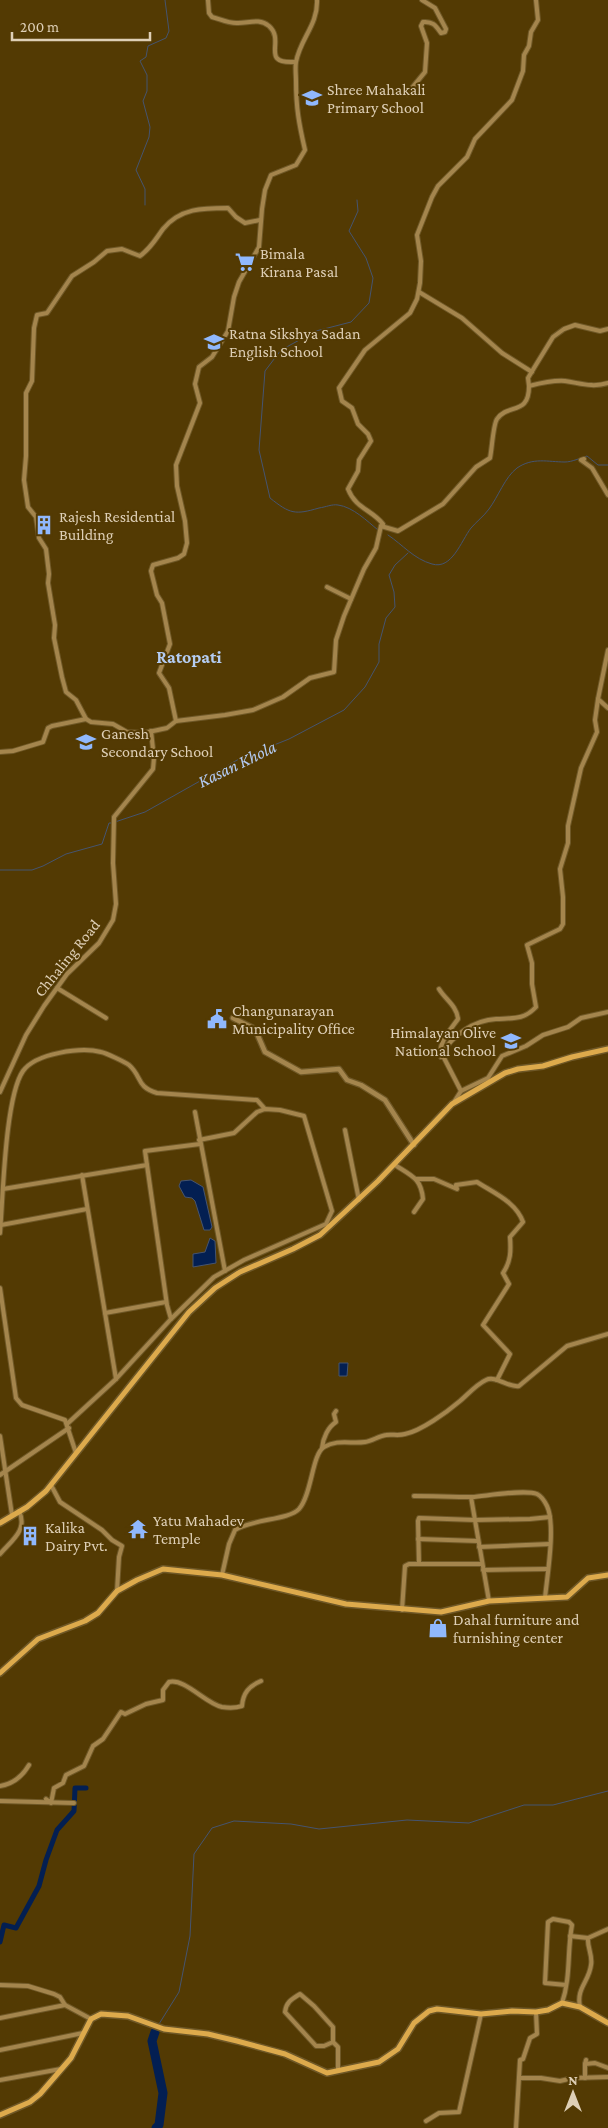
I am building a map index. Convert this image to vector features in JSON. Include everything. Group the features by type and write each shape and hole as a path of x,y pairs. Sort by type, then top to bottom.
{"main road":[{"path":"0,1523 34,1502 51,1485 189,1312 207,1294 240,1272 294,1250 320,1235 395,1165 452,1104 511,1071 543,1066 608,1049"},
{"path":"0,1673 38,1640 92,1617 117,1591 163,1569 222,1575 346,1604 442,1612 489,1601 570,1596 587,1579 608,1574"},
{"path":"0,2115 35,2098 71,2058 91,2019 101,2014 128,2016 164,2029 208,2034 237,2041 285,2054 325,2072 374,2064 389,2056 400,2046 418,2019 430,2011 443,2010 482,2014 512,2011 536,2012 548,2010 562,2003 580,2007 608,2023"}],"street":[{"path":"208,0 209,12 212,17 238,24 258,21 267,25 275,36 274,53 278,61 281,63 295,62"},
{"path":"176,720 169,688 158,673 170,644 162,603 157,595 151,571 153,565 178,558 184,554 187,543 185,520 177,486 176,465 200,403 195,384 199,367 212,358 228,331 234,296 259,247 260,220 265,190 271,175 296,165 306,150 296,114 295,62 300,48 311,30 317,0"},
{"path":"407,94 425,72 427,44 421,26 423,22 429,21 435,24 442,33 446,29 435,8 422,0"},
{"path":"260,220 245,223 228,208 191,210 164,228 150,249 140,256 122,249 107,251 72,276 47,313 37,315 34,328 32,381 26,393 24,480 28,507 36,517 39,538 46,549 50,574 48,583 54,638 66,692 76,700 86,718 91,722 113,724 127,732 167,728 176,720 204,716 225,716 253,710 283,697 310,678 334,672 336,640 351,599 376,548 383,524 377,516 357,505 348,489 358,471 359,460 371,441 368,434 358,424 352,408 342,401 339,388 364,350 410,313 418,292 421,261 417,235 432,197 438,186 467,157 475,139 512,100 523,71 524,55 538,20 536,0"},
{"path":"418,292 462,318 502,353 532,372"},
{"path":"381,526 398,531 444,504 476,467 490,458 494,441 494,424 498,417 505,412 519,409 525,404 529,394 528,378 553,337 564,329 575,325 600,331 608,329"},
{"path":"529,386 555,382 598,387 608,384"},
{"path":"584,458 581,460 592,468 608,495"},
{"path":"327,587 351,599"},
{"path":"443,1058 444,1050 452,1040 475,1024 494,1019 524,1018 536,1007 532,984 532,963 527,945 560,928 562,924 563,897 560,869 568,843 568,826 581,768 597,732 595,720 608,650"},
{"path":"598,699 608,708"},
{"path":"0,752 43,742 48,728 86,718"},
{"name":"Chhaling Road","path":"0,1092 26,1035 67,974 99,943 113,920 116,904 113,863 114,817 153,769 154,758 151,731"},
{"path":"57,988 106,1018"},
{"path":"439,989 445,999 454,1007 458,1019 442,1045 440,1052 461,1091"},
{"path":"452,1104 461,1091 488,1078 502,1056 526,1046 543,1035 568,1027 583,1018 608,1012"},
{"path":"233,1018 255,1029 265,1052 301,1072 339,1069 347,1080 361,1085 385,1100 414,1145"},
{"path":"0,1233 11,1109 23,1071 42,1058 69,1050 101,1052 129,1065 146,1090 157,1094 257,1100 265,1109"},
{"path":"2,1475 68,1426 116,1379 171,1319 214,1276 244,1260 326,1224 332,1210 306,1117 293,1112 260,1110 234,1133 200,1142 145,1151 166,1302 171,1319"},
{"path":"195,1112 225,1271"},
{"path":"345,1130 359,1200"},
{"path":"3,1190 147,1165"},
{"path":"395,1165 420,1183 423,1200 414,1212"},
{"path":"82,1175 116,1379"},
{"path":"416,1179 434,1179 457,1189 456,1185 477,1182 509,1202 521,1214 523,1222 510,1237 511,1254 508,1265 502,1273 509,1284 483,1325 510,1354 497,1380"},
{"path":"1,1225 87,1209"},
{"path":"0,1288 16,1398 22,1404 65,1420 76,1454"},
{"path":"105,1313 166,1302"},
{"path":"322,1448 338,1442 366,1442 384,1435 401,1435 412,1432 459,1402 485,1380 497,1380 511,1386 519,1386 566,1346 608,1334"},
{"path":"222,1575 229,1544 235,1530 266,1519 289,1515 299,1508 307,1494 323,1442 330,1427 336,1422 334,1414 336,1411"},
{"path":"0,1436 2,1475 12,1515"},
{"path":"51,1485 60,1502 122,1546 119,1557 117,1591"},
{"path":"414,1496 471,1497 537,1494 547,1506 550,1517 550,1544 545,1598"},
{"path":"471,1497 489,1601"},
{"path":"0,1554 22,1528 23,1518 19,1511"},
{"path":"419,1564 419,1518 475,1520 550,1517"},
{"path":"418,1539 478,1541"},
{"path":"479,1547 550,1544"},
{"path":"402,1610 403,1570 405,1566 409,1564 482,1564"},
{"path":"483,1570 548,1569"},
{"path":"51,1803 54,1788 63,1783 66,1775 84,1766 93,1746 103,1739 121,1712 124,1714 146,1704 163,1700 163,1690 169,1682 178,1682 221,1707 236,1708 242,1706 248,1689 252,1684 261,1681"},
{"path":"0,1786 12,1784 26,1771 29,1765"},
{"path":"0,1801 32,1800 51,1803 74,1803"},
{"path":"46,1800 51,1803"},
{"path":"562,2003 566,1985 572,1925 569,1922 553,1919 548,1922 545,1983 566,1985"},
{"path":"570,1936 588,1938 608,1929"},
{"path":"580,2007 578,1997 592,1964 587,1946 588,1938"},
{"path":"0,1985 28,1986 54,1994 60,1997 65,2005 91,2019"},
{"path":"333,2042 324,2046 316,2046 285,2012 286,2006 291,2000 300,1994 333,2027 333,2042 338,2047 338,2070"},
{"path":"0,2018 65,2005"},
{"path":"516,2128 520,2060 524,2059 530,2038 536,2034 536,2012"},
{"path":"426,2121 439,2113 459,2112 482,2014"},
{"path":"0,2050 83,2033"},
{"path":"585,2078 586,2062 608,2068"},
{"path":"0,2080 63,2068"},
{"path":"519,2078 541,2078 560,2081 608,2076"}],"water":[{"path":"191,1180 203,1187 212,1227 210,1230 204,1230 195,1201 192,1198 185,1197 179,1186 181,1181"},
{"path":"210,1238 215,1241 216,1263 193,1267 193,1254 205,1252"},
{"path":"339,1363 348,1363 347,1376 339,1376"}],"waterway":[{"path":"145,205 145,189 136,170 149,137 150,127 143,101 147,91 147,75 140,61 146,57 148,46 166,38 169,31 165,0"},
{"name":"Kasan Khola","path":"357,200 358,211 349,231 366,258 373,278 369,303 351,322 316,331 281,350 265,371 259,450 270,498 283,507 293,512 304,512 333,505 344,506 360,515 378,530"},
{"path":"388,535 420,559 439,565 445,563 455,553 471,528 489,509 505,482 517,468 529,462 568,462 587,456 598,465 608,465"},
{"name":"Kasan Khola","path":"115,822 145,812 239,759 289,739 344,710 365,687 379,662 379,644 386,618 395,607 394,592 389,575 395,565 408,553"},
{"name":"Kasan Khola","path":"0,870 32,870 66,854 102,844 109,823 111,823"},
{"path":"0,1942 4,1925 16,1928 39,1886 57,1830 74,1811 75,1788 86,1788"},
{"path":"159,2024 179,1992 190,1936 194,1854 212,1828 234,1821 291,1824 319,1829 407,1820 469,1823 524,1805 553,1805 608,1791"},
{"path":"155,2032 157,2028"},
{"path":"155,2032 152,2041 163,2093 159,2125 156,2128"}],"place":[{"name":"Shree Mahakali Primary School","path":"312,98"},
{"name":"Bimala Kirana Pasal","path":"245,262"},
{"name":"Ratna Sikshya Sadan English School","path":"214,342"},
{"name":"Rajesh Residential Building","path":"44,525"},
{"name":"Ganesh Secondary School","path":"86,742"},
{"name":"Changunarayan Municipality Office","path":"217,1019"},
{"name":"Himalayan Olive National School","path":"511,1041"},
{"name":"Yatu Mahadev Temple","path":"138,1529"},
{"name":"Kalika Dairy Pvt.","path":"30,1536"},
{"name":"Dahal furniture and furnishing center","path":"438,1628"}],"district":[{"name":"Ratopati","path":"189,657"}]}
